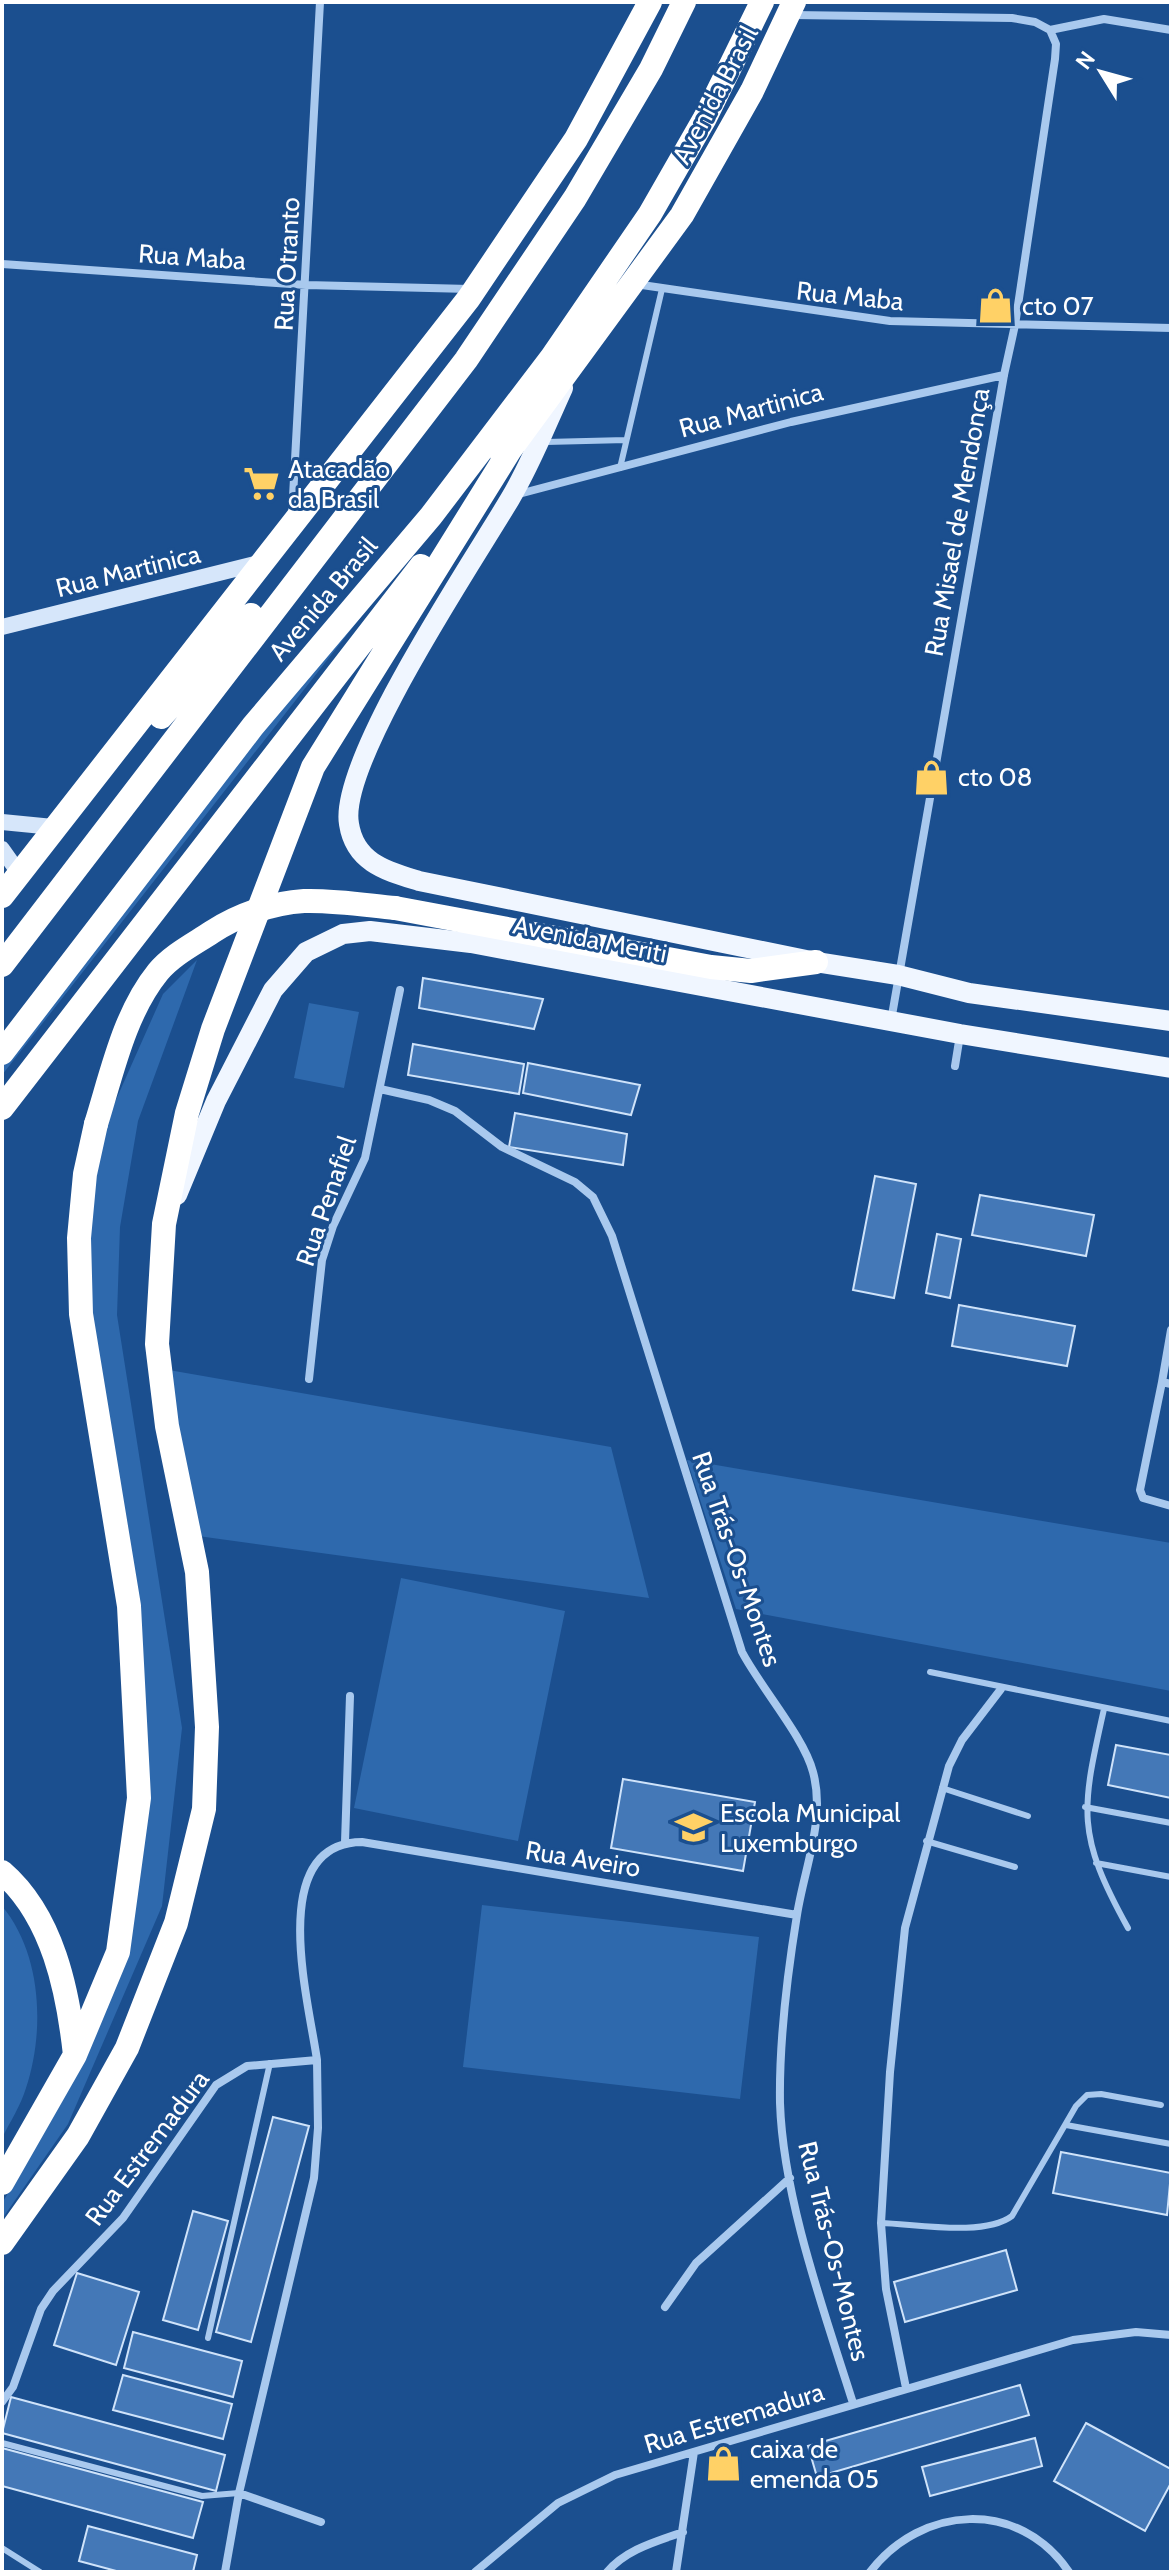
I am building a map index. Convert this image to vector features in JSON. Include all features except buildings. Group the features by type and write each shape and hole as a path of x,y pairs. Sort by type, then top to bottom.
{"highway":[{"path":"2,896 475,289 576,139 650,2"},
{"name":"Avenida Brasil","path":"2,965 466,360 575,198 651,69 684,2"},
{"name":"Avenida Brasil","path":"2,1053 253,726 431,516 552,357 650,214 705,118 762,2"},
{"name":"Avenida Brasil","path":"2,1108 572,370 635,284 697,190 791,9"},
{"path":"2,2243 78,2136 127,2048 176,1923 204,1809 207,1727 197,1572 167,1426 157,1344 164,1224 187,1113 213,1029 313,767 510,450"},
{"path":"76,800 152,727 305,552 360,496"},
{"path":"2,2183 75,2055 118,1952 139,1798 129,1606 81,1314 79,1238 85,1174 96,1124 137,1006 159,971 178,954 227,922 274,905 325,901 395,908 711,967 751,971 816,962"},
{"path":"2,1872 31,1904 53,1951 69,2002 75,2055"}],"main road":[{"name":"Avenida Brasil","path":"379,868 366,859 356,845 348,823 350,798 367,749 390,703 512,495 572,370"},
{"name":"Avenida Meriti","path":"379,868 419,881 816,962 898,975 969,993 1171,1021"},
{"name":"Avenida Meriti","path":"164,1224 216,1101 273,990 306,952 343,934 370,931 471,943 960,1034 1171,1068"}],"street":[{"name":"Rua Otranto","path":"291,527 320,2"},
{"path":"791,9 1012,18 1035,22 1050,30 1104,19 1171,30"},
{"name":"Rua Misael de Mendonça","path":"891,1021 1015,325 1055,59 1056,44 1050,30"},
{"name":"Rua Maba","path":"2,264 306,285 475,289"},
{"name":"Rua Maba","path":"635,284 878,320 1171,328"},
{"name":"Rua Martinica","path":"512,495 791,422 1004,375"},
{"name":"Rua Martinica","path":"2,627 265,561"},
{"path":"2,822 53,827"},
{"path":"2,849 19,873"},
{"name":"Rua Penafiel","path":"309,1379 322,1260 333,1226 365,1158 400,990"},
{"path":"955,1066 960,1034"},
{"name":"Rua Trás-Os-Montes","path":"380,1089 429,1100 455,1111 502,1147 575,1182 593,1197 603,1214 742,1652 759,1684 797,1737 813,1772 816,1820 797,1915 780,2060 781,2107 790,2178 822,2304 853,2403"},
{"path":"1171,1330 1167,1383 1140,1490 1143,1498 1150,1503 1171,1506"},
{"path":"906,2388 886,2289 881,2223 897,1989 905,1928 942,1788 962,1740 1001,1689"},
{"path":"225,2572 239,2493 314,2178 318,2128 317,2060 298,1920 306,1882 314,1866 321,1857 345,1842 350,1696"},
{"name":"Rua Aveiro","path":"345,1842 362,1842 797,1915"},
{"name":"Rua Estremadura","path":"2,2402 13,2387 41,2309 53,2291 123,2218 202,2101 233,2071 270,2063 317,2060"},
{"path":"665,2307 696,2263 790,2178"},
{"name":"Rua Estremadura","path":"475,2572 558,2503 615,2475 1073,2340 1136,2332 1171,2335"},
{"path":"676,2572 694,2452"},
{"path":"239,2493 321,2522"},
{"path":"870,2572 903,2537 935,2522 959,2518 993,2521 1015,2529 1040,2543 1069,2572"},
{"path":"607,2572 628,2553 683,2532"}],"lane":[{"path":"619,469 662,289"},
{"path":"538,442 626,440"},
{"path":"930,1672 1001,1689 1171,1721"},
{"path":"1104,1709 1085,1807 1088,1838 1096,1863 1128,1928"},
{"path":"942,1788 1028,1816"},
{"path":"1085,1807 1171,1823"},
{"path":"926,1841 1015,1867"},
{"path":"1096,1863 1171,1877"},
{"path":"208,2338 270,2063"},
{"path":"881,2223 981,2227 1004,2222 1012,2216 1081,2100 1093,2093 1161,2105"},
{"path":"1066,2125 1171,2144"},
{"path":"2,2443 202,2496 239,2493"},
{"path":"2,2548 40,2572"}],"shaded area":[{"path":"368,588 364,613 2,1075 2,1063"},
{"path":"197,960 138,1121 120,1227 117,1315 182,1728 162,1906 68,2124 2,2219 2,2203 30,2157 108,2000 143,1817 83,1275 103,1129 163,994"},
{"path":"309,1003 359,1012 344,1088 294,1078"},
{"path":"163,1369 611,1447 649,1598 198,1536"},
{"path":"687,1460 1171,1543 1171,1691 736,1609"},
{"path":"401,1578 565,1611 518,1841 354,1808"},
{"path":"482,1905 759,1937 740,2099 463,2067"},
{"path":"2,1906 25,1947 32,1970 37,2018 36,2042 26,2088 2,2138"}],"place":[{"name":"cto 07","path":"996,306"},
{"name":"Atacadão da Brasil","path":"262,484"},
{"name":"cto 08","path":"932,777"},
{"name":"Escola Municipal Luxemburgo","path":"694,1828"},
{"name":"caixa de emenda 05","path":"724,2464"}]}
